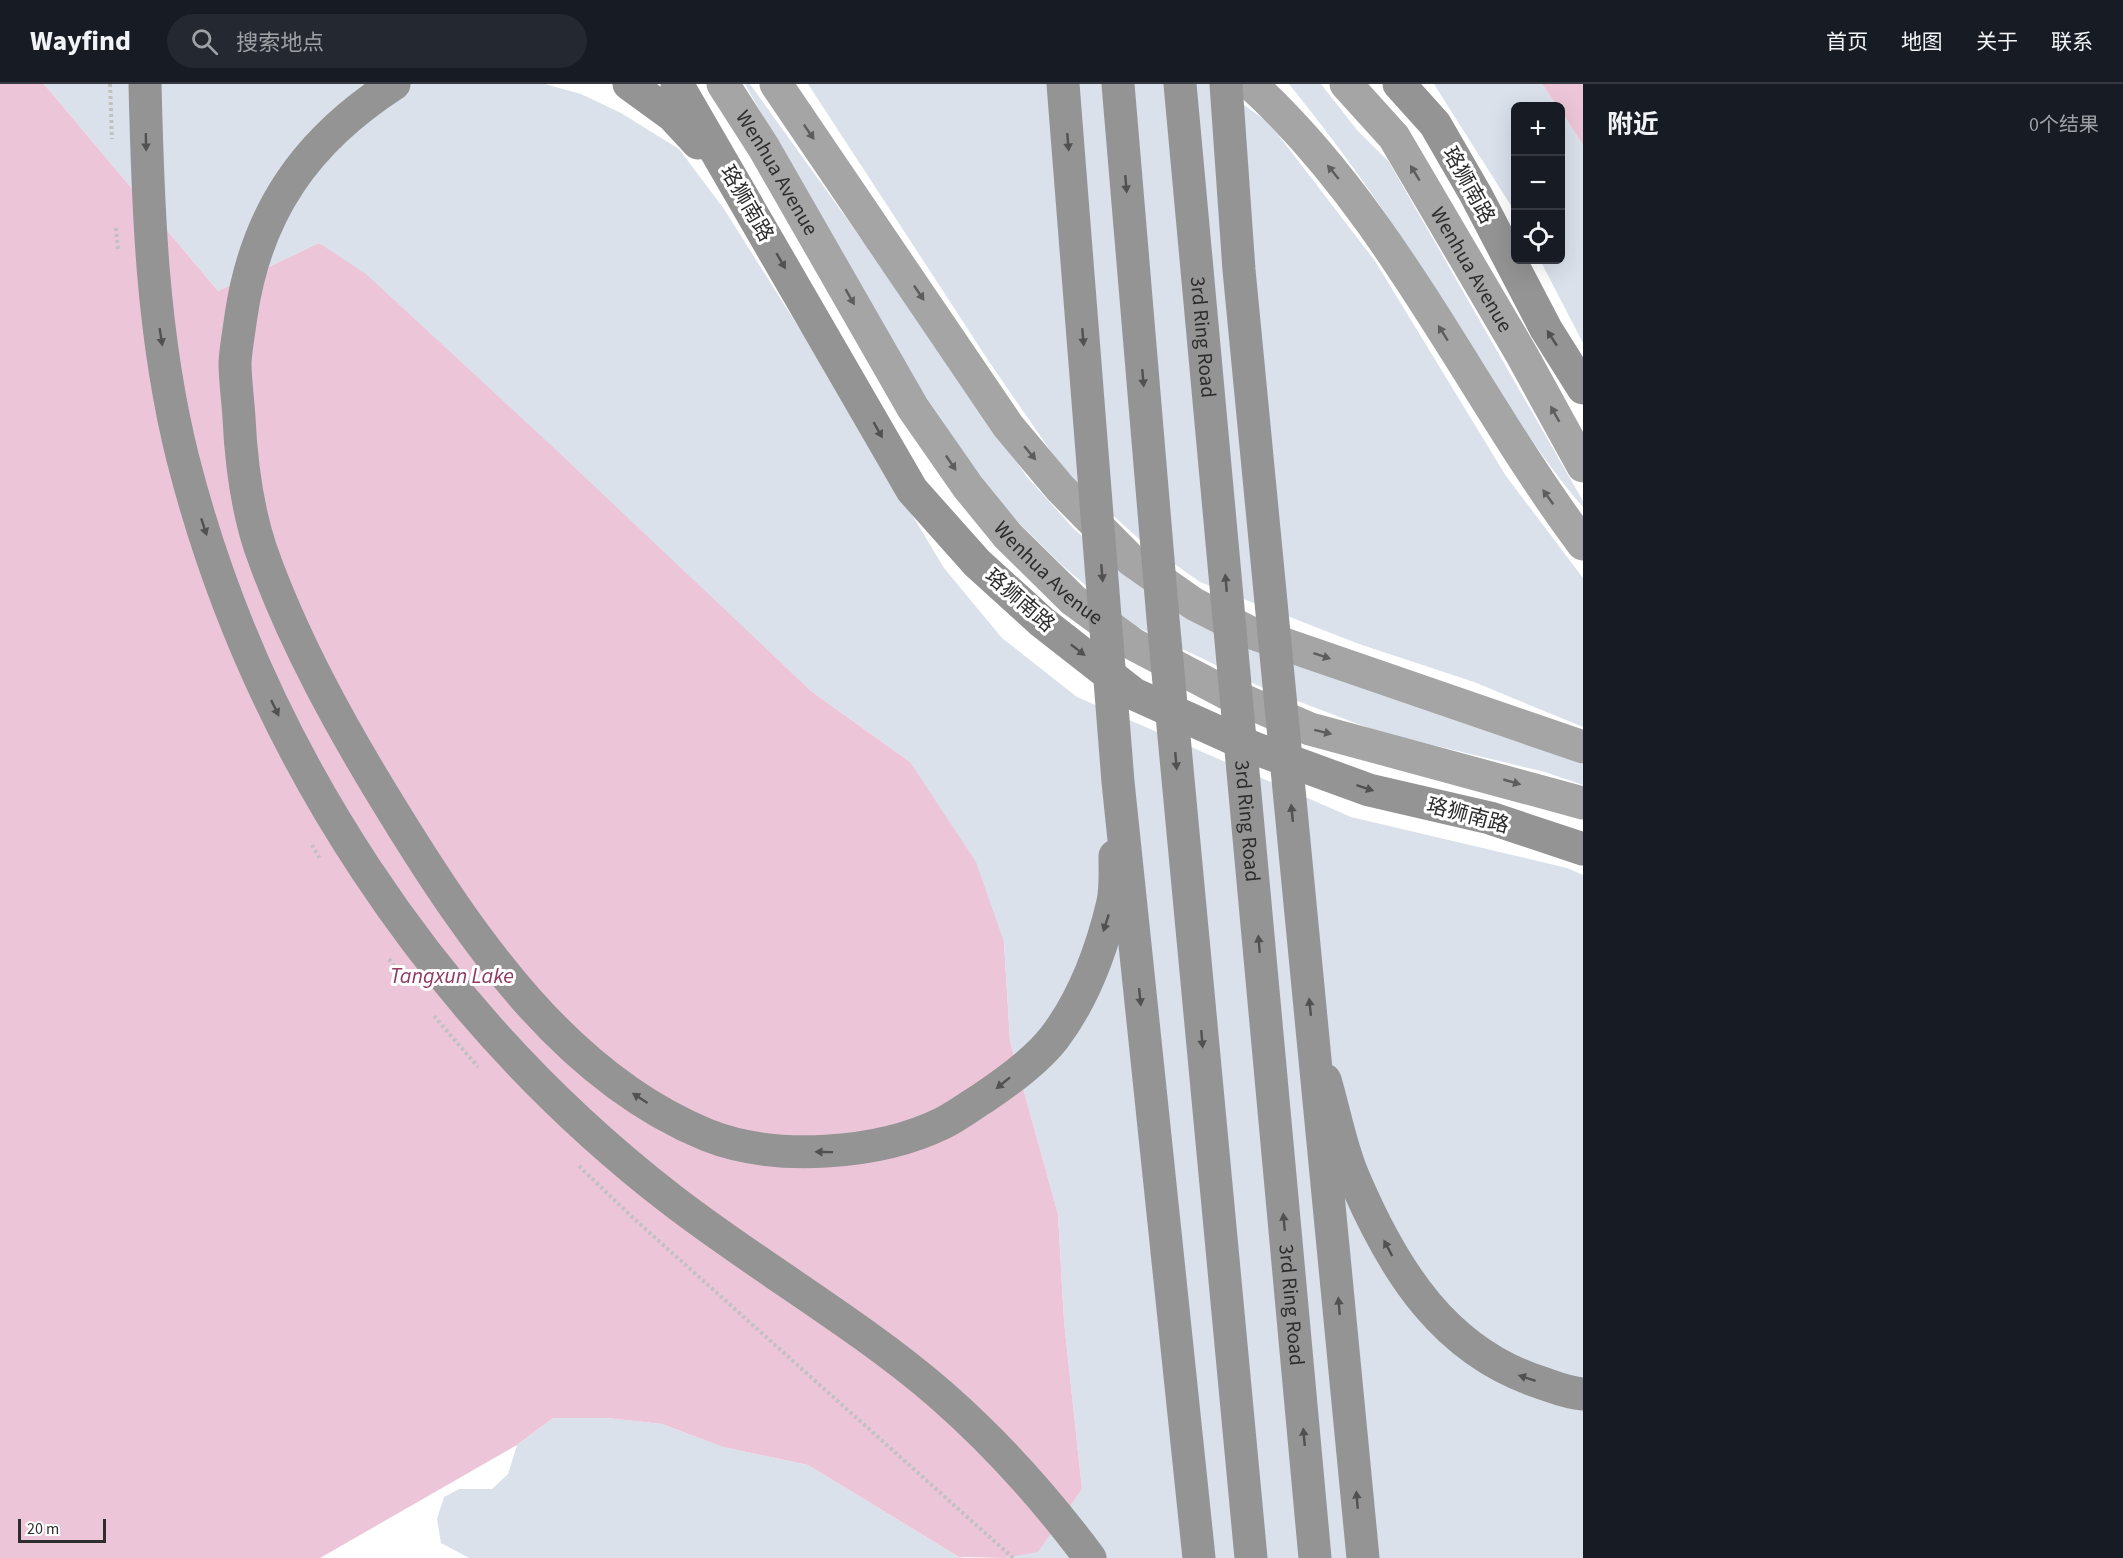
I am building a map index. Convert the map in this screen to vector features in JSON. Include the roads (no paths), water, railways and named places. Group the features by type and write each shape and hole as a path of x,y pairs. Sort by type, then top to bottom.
{"highway":[{"path":"145,84 147,193 155,304 183,459 230,602 263,684 306,772 362,866 434,963 510,1054 557,1099 670,1198 940,1394 1048,1503 1090,1558"},
{"path":"394,84 357,108 314,150 269,215 247,275 235,360 241,455 259,544 306,655 380,791 437,884 511,982 574,1048 640,1100 709,1136 763,1148 831,1153 882,1143 943,1123 999,1087 1051,1041 1079,999 1114,899 1118,782"},
{"path":"629,84 673,116 736,183"},
{"name":"珞狮南路","path":"677,84 912,490 977,563 1042,622 1134,694 1254,748 1369,790 1490,818 1583,849"},
{"path":"1063,84 1118,782 1199,1558"},
{"path":"1118,84 1163,619 1251,1558"},
{"name":"3rd Ring Road","path":"1180,84 1315,1558"},
{"path":"1226,84 1240,282 1363,1558"},
{"name":"珞狮南路","path":"1399,84 1435,124 1476,195 1546,329 1583,388"},
{"path":"1314,1044 1356,1183 1389,1251 1414,1290 1458,1337 1509,1372 1583,1394"}],"main road":[{"name":"Wenhua Avenue","path":"723,84 764,148 914,408 968,487 1008,536 1073,600 1133,644 1224,692 1310,729 1583,802"},
{"path":"776,84 1008,426 1060,488 1131,560 1194,604 1249,632 1583,747"},
{"path":"1251,84 1291,121 1371,219 1544,492 1583,544"},
{"name":"Wenhua Avenue","path":"1346,84 1394,137 1522,355 1583,466"}],"water":[{"name":"Tangxun Lake","path":"0,84 44,84 218,291 319,243 366,274 811,691 910,762 976,862 1004,942 1010,1041 1058,1214 1064,1321 1082,1489 1038,1552 1005,1558 959,1557 808,1465 723,1447 662,1424 607,1418 553,1418 517,1445 320,1558 0,1558"},
{"path":"1542,84 1583,84 1583,145 1565,117 1565,102 1554,102"}]}
